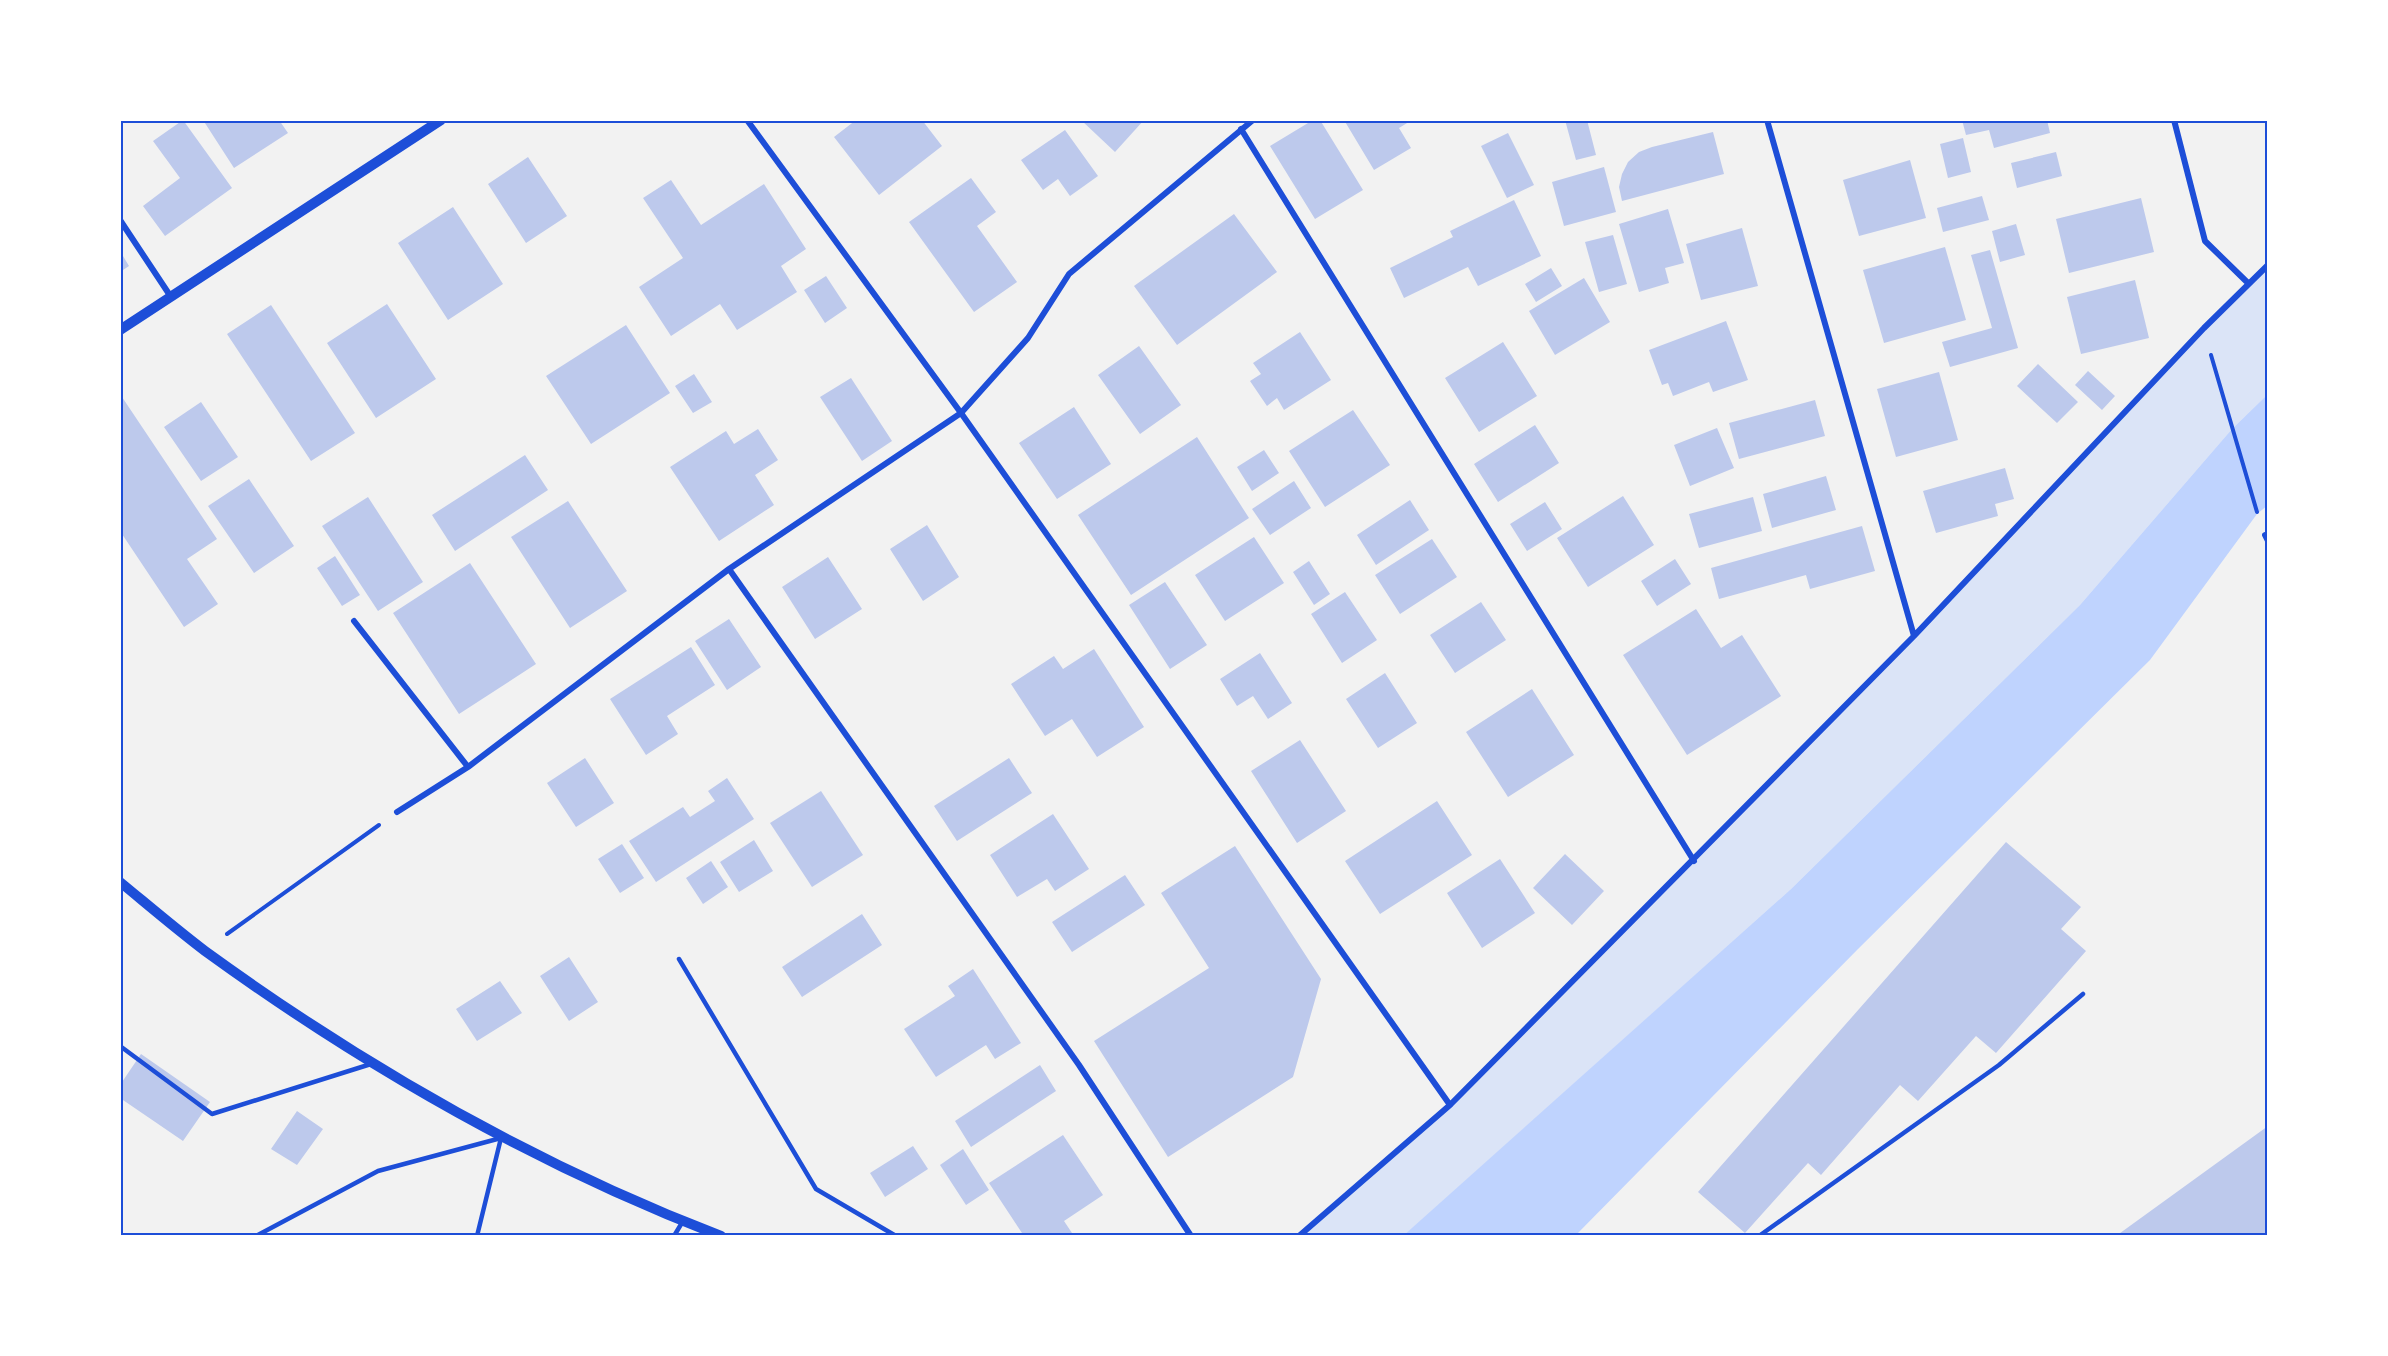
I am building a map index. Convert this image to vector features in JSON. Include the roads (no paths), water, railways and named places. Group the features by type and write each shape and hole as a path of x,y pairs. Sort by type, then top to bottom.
{"street":[{"path":"120,330 441,120"},
{"path":"747,120 961,414 1450,1105"},
{"path":"397,812 468,767 729,569 961,414 1028,338 1069,274 1254,120"},
{"path":"1767,120 1914,636"},
{"path":"2174,120 2205,241 2249,284"},
{"path":"1241,129 1694,861"},
{"path":"120,220 171,297"},
{"path":"1299,1236 1450,1105 1694,861 1914,636 2204,328 2268,265"},
{"path":"729,569 1079,1065 1191,1236"},
{"path":"354,621 468,767"},
{"path":"120,882 204,950 371,1064 501,1138 721,1236"}],"lane":[{"path":"679,959 816,1189 896,1236"},
{"path":"1759,1236 1998,1065 2083,994"},
{"path":"120,1046 212,1114 371,1064"},
{"path":"256,1236 378,1171 501,1138 477,1236"},
{"path":"674,1236 683,1221"}],"water":[{"path":"2268,394 2268,505 2257,514 2150,660 1858,949 1575,1236 1403,1236 1791,889 2080,605 2232,429"}]}
